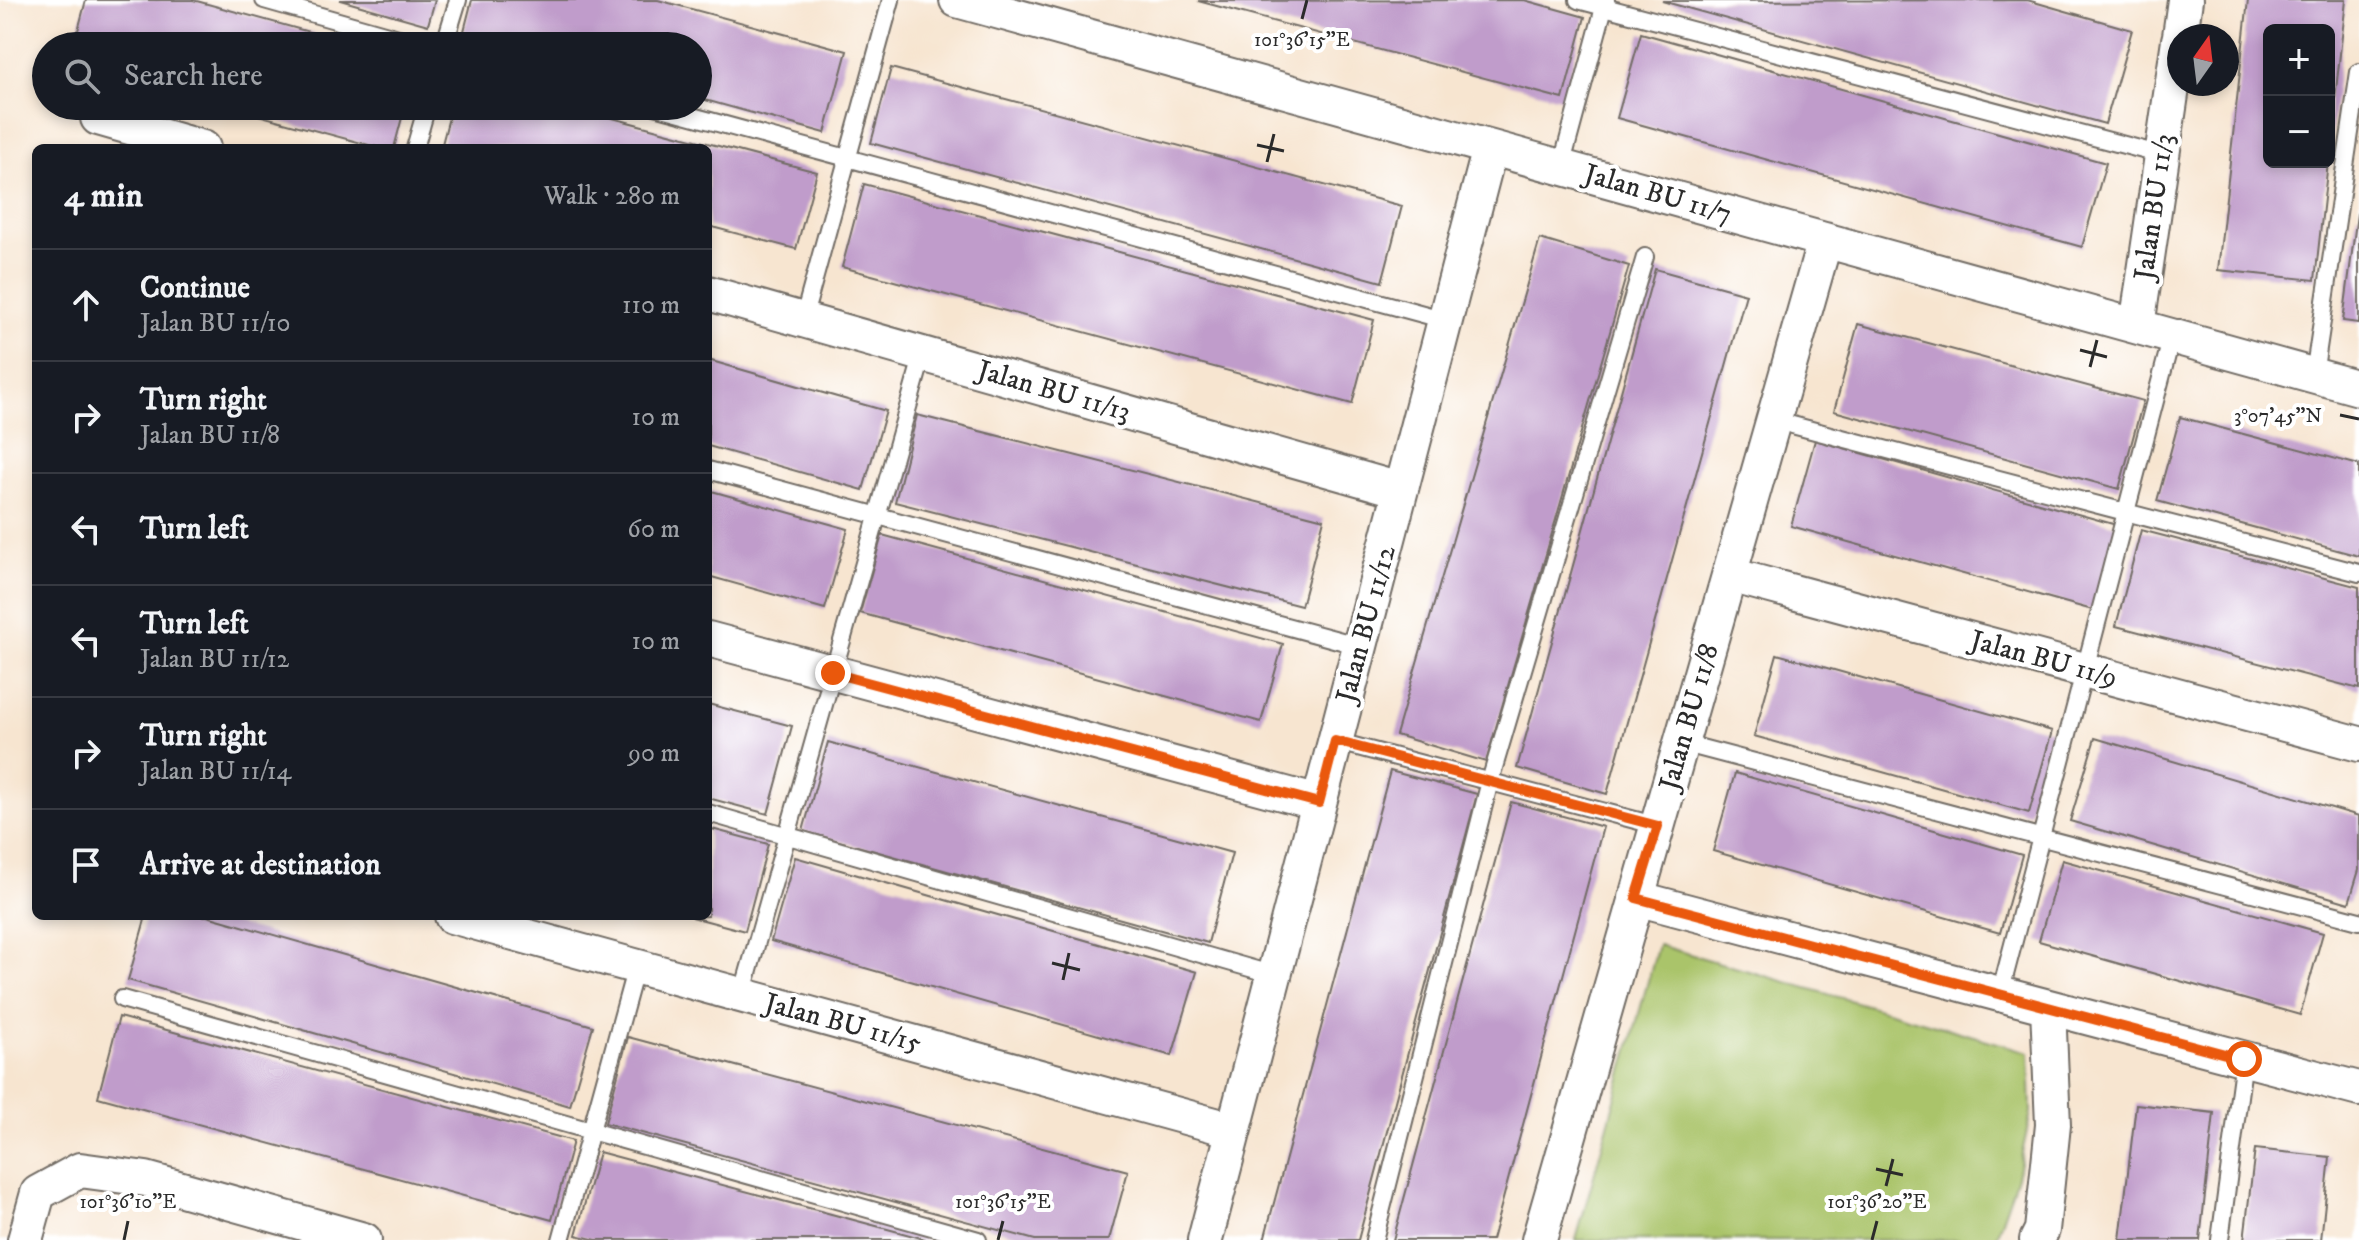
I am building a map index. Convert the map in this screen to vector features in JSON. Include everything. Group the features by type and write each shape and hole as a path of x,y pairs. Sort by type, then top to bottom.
{"street":[{"name":"Jalan BU 11/7","path":"957,0 1036,16 1490,148 2359,388"},
{"name":"Jalan BU 11/3","path":"2181,24 2185,0"},
{"name":"Jalan BU 11/3","path":"2137,326 2171,96"},
{"path":"105,120 189,144"},
{"name":"Jalan BU 11/12","path":"1205,1240 1490,148"},
{"name":"Jalan BU 11/8","path":"1539,1240 1825,240"},
{"name":"Jalan BU 11/13","path":"712,294 1400,490"},
{"name":"Jalan BU 11/9","path":"1730,575 2359,744"},
{"path":"712,640 1319,803"},
{"path":"1636,898 2359,1089"},
{"name":"Jalan BU 11/15","path":"466,920 1233,1130"},
{"path":"2037,1240 2042,1230 2053,1125 2048,1007"},
{"path":"25,1240 38,1193 80,1170 146,1179 364,1240"}],"lane":[{"path":"264,0 377,32"},
{"path":"448,32 458,0"},
{"path":"803,320 891,0"},
{"path":"1578,0 1605,3 2162,155"},
{"path":"1561,167 1605,3"},
{"path":"2314,375 2359,72"},
{"path":"416,144 423,120"},
{"path":"709,120 1445,320"},
{"path":"1374,1240 1490,781 1645,257"},
{"path":"2000,994 2172,336"},
{"path":"742,995 923,354"},
{"path":"1773,420 2359,573"},
{"path":"712,471 1360,646"},
{"path":"1335,741 1658,826"},
{"path":"1682,743 2359,921"},
{"path":"712,814 1274,975"},
{"path":"561,1240 636,967"},
{"path":"122,999 978,1240"},
{"path":"2220,1240 2244,1059"}],"green space":[{"path":"1658,945 2029,1052 2031,1112 2017,1177 1995,1240 1576,1240"}],"building":[{"path":"86,0 193,0 309,32 78,32"},
{"path":"340,0 435,0 428,25"},
{"path":"472,0 658,0 847,51 825,133 712,102 712,32 464,32"},
{"path":"1524,0 1585,17 1563,99 1198,1"},
{"path":"2027,0 2132,30 2105,124 1662,1"},
{"path":"2248,0 2346,0 2335,99 2335,24 2263,24 2263,168 2327,168 2315,280 2218,270"},
{"path":"1641,33 2106,163 2082,247 1617,118"},
{"path":"891,68 1402,206 1382,282 871,143"},
{"path":"276,120 401,120 395,144 365,144"},
{"path":"448,120 620,120 711,144 442,144"},
{"path":"712,144 817,172 796,249 712,227"},
{"path":"864,184 1374,320 1352,404 842,267"},
{"path":"2359,215 2359,323 2343,321"},
{"path":"1540,239 1629,266 1486,762 1396,735"},
{"path":"1655,269 1746,294 1607,794 1517,768"},
{"path":"1858,324 2143,401 2119,489 1834,411"},
{"path":"712,361 886,411 863,490 712,447"},
{"path":"917,415 1324,519 1301,606 895,502"},
{"path":"2180,417 2359,465 2359,556 2157,501"},
{"path":"1815,440 2120,526 2096,611 1791,526"},
{"path":"712,491 848,529 825,609 712,577"},
{"path":"2141,530 2359,587 2359,689 2116,626"},
{"path":"882,535 1283,644 1261,722 860,613"},
{"path":"1777,654 2052,731 2029,813 1754,736"},
{"path":"712,705 792,726 768,814 712,799"},
{"path":"2095,738 2359,816 2359,870 2349,903 2070,821"},
{"path":"828,742 1232,853 1208,943 803,831"},
{"path":"1390,771 1477,794 1358,1240 1264,1240"},
{"path":"1735,773 2022,855 2000,933 1713,851"},
{"path":"1511,802 1603,827 1492,1240 1393,1240"},
{"path":"712,829 768,844 745,931 703,920 712,920"},
{"path":"795,857 1197,972 1172,1056 771,941"},
{"path":"2062,860 2323,933 2300,1015 2039,941"},
{"path":"145,920 221,920 593,1026 570,1106 128,980"},
{"path":"119,1017 573,1141 552,1220 98,1097"},
{"path":"628,1037 1128,1171 1109,1240 1035,1240 605,1123"},
{"path":"2136,1104 2214,1113 2200,1240 2120,1240"},
{"path":"2255,1149 2330,1157 2321,1240 2244,1240"},
{"path":"599,1152 925,1240 596,1240 576,1235"}],"route":[{"path":"833,673 1319,803 1335,741 1658,826 1636,898 2244,1059"}]}
